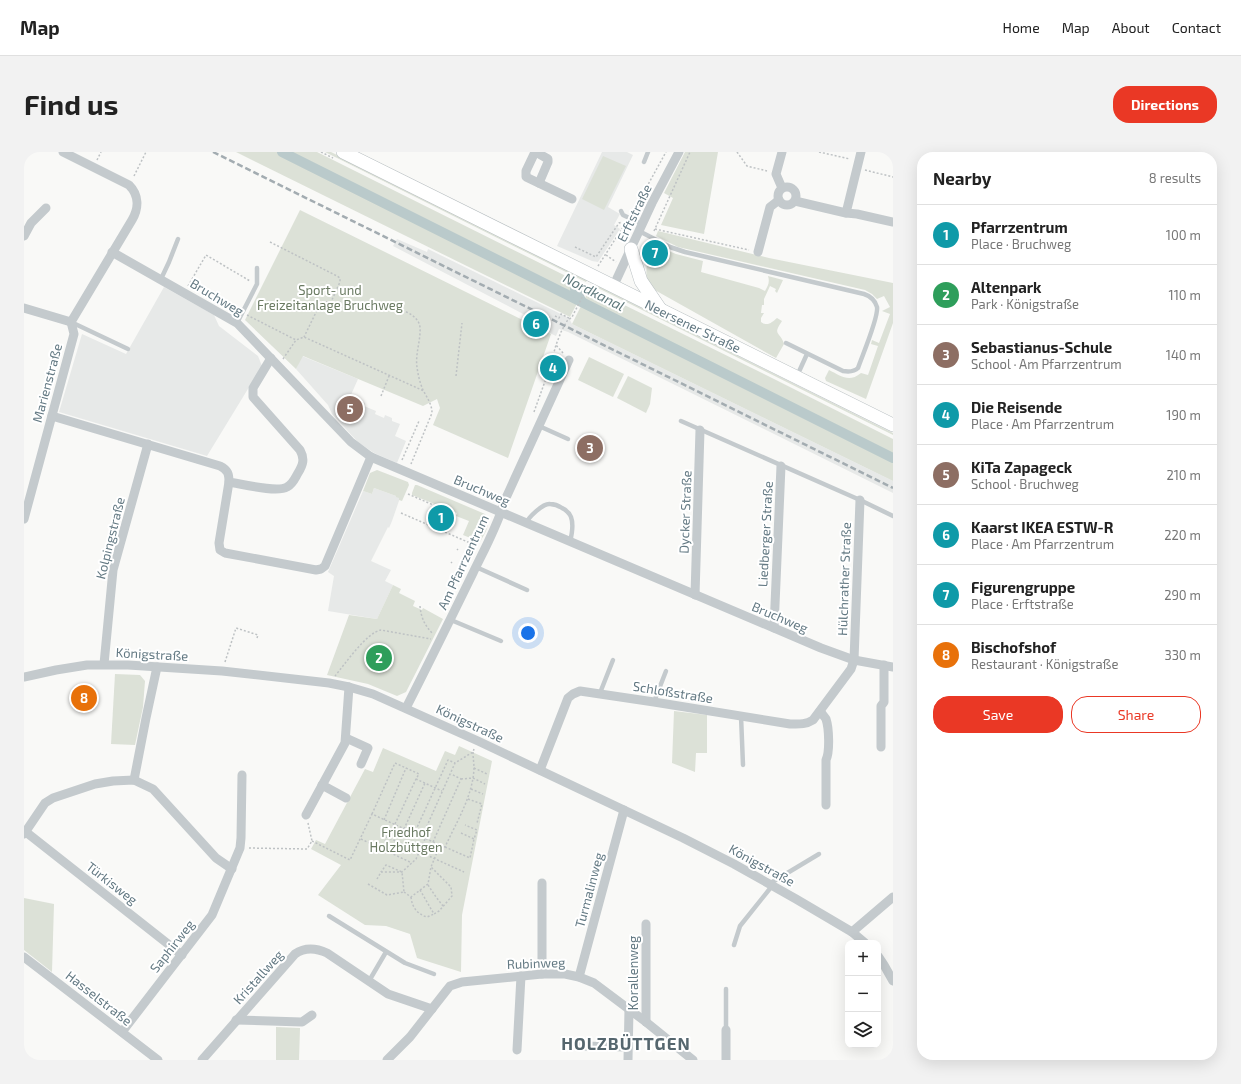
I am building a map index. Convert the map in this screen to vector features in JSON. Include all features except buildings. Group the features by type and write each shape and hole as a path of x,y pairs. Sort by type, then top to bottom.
{"main road":[{"name":"Neersener Straße","path":"343,152 590,282 613,287 893,425"},
{"path":"631,249 638,273 644,286 661,310"}],"street":[{"path":"24,308 71,322 136,211 136,194 129,185 63,152"},
{"path":"539,183 548,159 536,152 525,174 526,177 539,183 572,198"},
{"name":"Erftstraße","path":"613,287 679,152"},
{"path":"782,152 776,174 782,188"},
{"path":"846,213 861,152"},
{"path":"782,188 788,187 794,190 796,195 795,201"},
{"path":"782,188 778,195 779,200 786,205 795,201 893,222"},
{"path":"758,252 770,207 779,200"},
{"path":"24,236 32,223 46,208"},
{"name":"Bruchweg","path":"112,252 237,323 352,442 371,457 408,471 570,542 774,628 854,660 888,666"},
{"name":"Marienstraße","path":"24,519 74,334 71,322"},
{"path":"229,482 274,490 284,489 292,484 302,467 303,458 300,450 253,397 253,388 271,358"},
{"name":"Am Pfarrzentrum","path":"406,708 476,567 569,360"},
{"path":"52,416 223,467 228,471 229,482 219,543 220,550 225,554 316,570 325,566 371,457"},
{"name":"Dycker Straße","path":"695,595 700,430"},
{"name":"Kolpingstraße","path":"104,664 113,570 148,444"},
{"name":"Liedberger Straße","path":"774,628 781,466"},
{"name":"Hülchrather Straße","path":"854,660 860,500"},
{"name":"Schloßstraße","path":"540,770 568,698 580,691 790,724 802,724 813,720 851,669 854,660"},
{"name":"Königstraße","path":"24,677 56,670 104,664 222,671 329,683 373,694 540,770 689,842 770,885 852,932 861,940"},
{"path":"881,747 881,706 884,702 888,666"},
{"path":"134,780 157,667"},
{"path":"306,815 343,747 346,738 349,687"},
{"path":"820,711 828,726 829,755 826,760 826,805"},
{"path":"346,738 368,748 361,764"},
{"name":"Saphirweg","path":"122,1032 212,915 240,848 242,775"},
{"name":"Türkisweg","path":"182,955 25,833 46,803 53,798 95,784 134,780 147,785 158,794 216,858 232,869"},
{"path":"322,785 346,798"},
{"name":"Turmalinweg","path":"579,976 624,810"},
{"path":"542,883 542,974"},
{"path":"852,932 893,897"},
{"name":"Korallenweg","path":"646,924 646,1022"},
{"name":"Kristallweg","path":"202,1060 295,954 304,950 316,949 327,953 388,994 432,1009"},
{"name":"Hasselstraße","path":"24,957 158,1060"},
{"path":"881,960 893,981"},
{"name":"Rubinweg","path":"387,1060 410,1037 450,986 456,983 542,974 565,974 579,976 594,983 693,1060"},
{"path":"517,1050 521,976"},
{"path":"628,1060 629,1009"},
{"path":"236,1020 302,1022 312,1015"},
{"path":"726,1030 726,1060"},
{"path":"580,1046 628,1047"}],"lane":[{"path":"644,162 648,152"},
{"path":"621,211 623,215 629,218 651,238 674,248 685,252 864,294 873,299 877,307 877,314 858,368 852,372 843,371 786,343"},
{"path":"161,279 178,239"},
{"path":"237,323 257,284 257,268"},
{"path":"71,322 128,350"},
{"path":"796,377 807,354"},
{"path":"681,421 893,516"},
{"path":"539,426 568,439"},
{"path":"526,523 532,515 545,505 551,504 559,506 571,515 573,528 570,542"},
{"path":"476,567 527,590"},
{"path":"451,620 501,641"},
{"path":"600,693 613,660"},
{"path":"654,702 666,671"},
{"path":"741,716 743,765"},
{"path":"734,944 740,926 770,885 819,854"},
{"path":"329,916 405,963 434,974"},
{"path":"369,981 386,952"},
{"path":"726,989 726,1030"}],"path":[{"path":"129,185 146,152"},
{"path":"533,415 561,332 571,318 602,260 629,218 666,152"},
{"path":"638,273 645,270 651,238 690,152"},
{"path":"737,152 746,166 776,174"},
{"path":"819,152 893,177"},
{"path":"574,246 596,257 619,223 629,218"},
{"path":"655,229 758,252"},
{"path":"270,242 339,277 340,282 330,302"},
{"path":"184,293 206,255 257,284"},
{"path":"279,366 296,340 304,337 321,302 382,305 400,310 413,316 419,325 416,364 424,391 432,407 432,413 408,471 400,466 419,421"},
{"path":"242,312 296,340"},
{"path":"555,316 559,318 561,314 571,318"},
{"path":"456,376 462,323"},
{"path":"304,337 424,391"},
{"path":"556,345 569,360"},
{"path":"381,396 389,376"},
{"path":"408,494 438,508"},
{"path":"401,513 484,549"},
{"path":"420,606 425,625 428,630 440,640"},
{"path":"222,671 236,628 258,635 257,638"},
{"path":"329,683 366,638 375,631 381,630 440,640"},
{"path":"445,847 468,799 473,778 473,752 478,741"},
{"path":"422,837 455,763 473,752"},
{"path":"414,834 448,760 455,763"},
{"path":"312,841 350,860 395,763 418,774 395,825"},
{"path":"384,820 406,768"},
{"path":"474,768 487,774"},
{"path":"450,774 461,779 473,778 485,784"},
{"path":"416,779 442,791"},
{"path":"432,842 461,779"},
{"path":"404,829 425,783"},
{"path":"471,789 483,794"},
{"path":"468,799 482,804 478,823"},
{"path":"372,814 470,858 476,830 465,825"},
{"path":"240,848 308,849 312,841 306,815"},
{"path":"461,833 474,839"},
{"path":"382,849 387,837 464,872"},
{"path":"382,872 402,872 416,859 425,838"},
{"path":"361,839 412,863"},
{"path":"440,845 431,867 428,884 444,906"},
{"path":"377,879 386,865 402,872"},
{"path":"368,884 387,895 404,892 411,897 414,909 422,916 427,918 444,906 452,896 451,887 431,867"},
{"path":"402,872 404,892"},
{"path":"411,897 428,884"},
{"path":"420,890 434,914"}],"shaded area":[{"path":"602,152 627,152 633,155 608,207 620,214 614,225 620,229 598,262 592,261 557,246"},
{"path":"397,239 427,252 428,249 569,318 572,324 893,481 893,493 568,332 559,329 556,336 525,321 527,316 393,246"},
{"path":"164,287 214,315 219,326 258,356 262,366 207,456 59,412 82,334 126,354"},
{"path":"302,356 358,379 350,397 365,403 364,406 376,411 375,414 384,418 385,415 392,418 392,421 400,424 395,436 406,441 397,463 374,453 358,442 332,414 328,405 296,369"},
{"path":"374,488 400,498 389,528 388,527 371,561 391,570 385,581 393,585 377,619 328,611 334,576 328,572 363,491 372,494"}],"green space":[{"path":"236,152 317,152 586,286 570,317"},
{"path":"325,152 331,152 587,280 586,282"},
{"path":"685,152 718,152 704,234 661,225 673,198 664,193"},
{"path":"603,156 626,166 604,210 582,199"},
{"name":"Sport- und Freizeitanlage Bruchweg","path":"300,210 551,334 508,458 433,425 440,408 437,399 423,406 303,356 296,369 245,320"},
{"path":"658,231 769,258 893,283 893,323 866,399 826,381 825,378 829,370 845,378 853,378 861,373 868,375 878,346 871,344 872,340 879,343 890,314 882,311 890,307 884,296 877,299 865,290 678,247 656,236"},
{"path":"652,244 676,254 703,261 701,272 765,291 769,280 768,276 783,280 777,293 775,291 776,289 770,286 764,299 764,305 762,305 761,313 764,313 761,318 761,322 763,323 770,323 777,318 782,321 777,331 784,344 776,358 653,289 647,280 646,271"},
{"path":"594,284 893,433 893,435 594,286"},
{"path":"590,288 893,439 893,481 572,324"},
{"path":"589,357 624,374 613,397 578,380"},
{"path":"628,376 652,388 650,404 646,413 617,398"},
{"path":"377,470 408,482 409,485 402,501 396,496 374,488 372,494 363,491 370,473"},
{"path":"415,485 485,514 488,524 486,532 480,542 463,535 469,521 456,516 457,513 412,495"},
{"path":"393,585 401,589 399,593 415,601 413,606 422,610 423,608 443,619 406,692 397,696 368,684 327,675 349,615 377,619"},
{"path":"115,674 140,675 145,681 143,707 135,745 111,744"},
{"path":"674,711 707,715 707,753 696,753 695,772 672,763"},
{"name":"Friedhof Holzbüttgen","path":"459,746 492,761 462,915 461,972 417,958 410,934 386,926 365,925 318,895 341,865 311,849 316,840 325,844 365,769 373,772 383,748 436,771 445,751 455,755"},
{"path":"24,898 54,904 52,972 24,950"},
{"path":"276,1027 300,1028 299,1060 276,1060"}],"waterway":[{"name":"Nordkanal","path":"282,152 893,458"},
{"path":"576,286 575,289 582,302"}],"railway":[{"path":"213,152 893,488"}],"place":[{"name":"Figurengruppe","path":"655,253"},
{"name":"Kaarst IKEA ESTW-R","path":"536,324"},
{"name":"Die Reisende","path":"553,368"},
{"name":"KiTa Zapageck","path":"350,409"},
{"name":"Sebastianus-Schule","path":"590,448"},
{"name":"Pfarrzentrum","path":"441,518"},
{"name":"Altenpark","path":"379,658"},
{"name":"Bischofshof","path":"84,698"}],"district":[{"name":"HOLZBÜTTGEN","path":"626,1044"}]}
